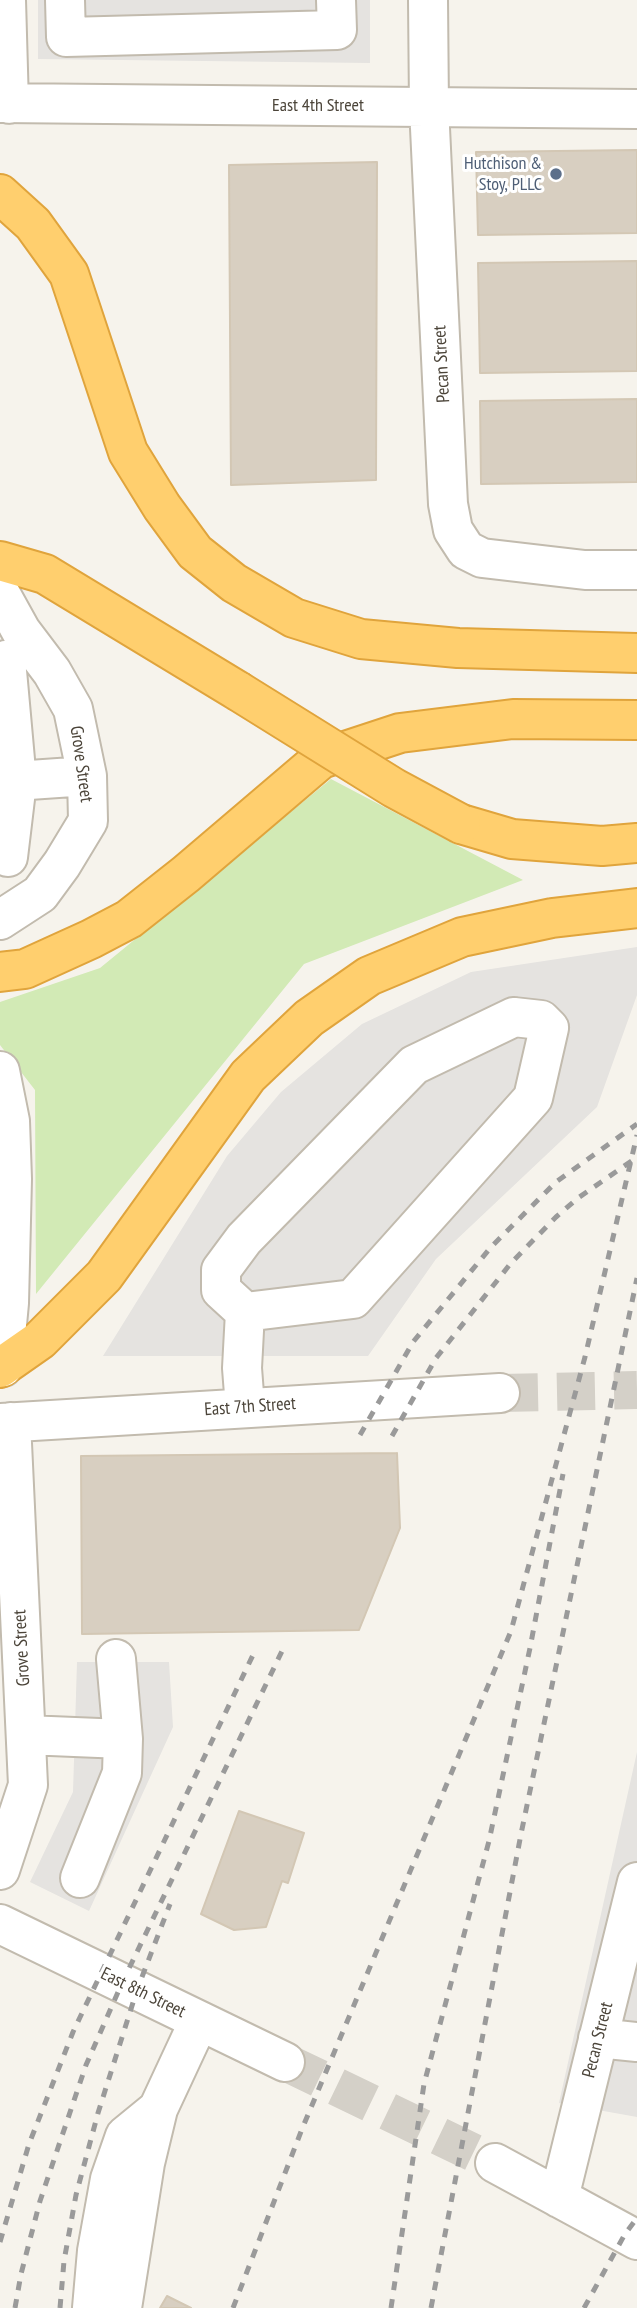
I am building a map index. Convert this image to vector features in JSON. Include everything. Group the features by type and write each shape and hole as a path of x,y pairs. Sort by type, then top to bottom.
{"highway":[{"path":"0,194 33,224 69,274 128,452 195,552 234,583 295,618 361,639 458,648 637,653"},
{"path":"0,561 45,574 394,788 461,824 512,839 602,846 637,843"},
{"path":"0,972 25,969 129,919 321,759 400,733 513,719 637,720"},
{"path":"1,1367 40,1340 104,1276 248,1076 310,1018 369,976 462,937 552,918 637,908"}],"street":[{"path":"5,104 6,0"},
{"path":"65,0 66,37 337,30 336,0"},
{"name":"Pecan Street","path":"428,0 429,107 448,504 453,530 466,550 482,558 585,570 637,570"},
{"name":"East 4th Street","path":"5,104 637,109"},
{"name":"Grove Street","path":"0,593 21,631 52,672 73,709 87,776 89,821 40,894 0,920"},
{"path":"6,660 8,857"},
{"path":"9,782 87,776"},
{"path":"245,1312 352,1300 533,1098 548,1028 541,1020 514,1017 414,1065 244,1239 221,1270 222,1290 245,1312 245,1407"},
{"path":"0,1071 10,1121 12,1179 9,1303 1,1367"},
{"name":"East 7th Street","path":"6,1422 500,1393"},
{"name":"Grove Street","path":"0,1870 28,1784 6,1422"},
{"path":"80,1878 122,1773 123,1740 116,1659"},
{"path":"26,1735 123,1740"},
{"name":"Pecan Street","path":"559,2198 637,1882"},
{"name":"East 8th Street","path":"0,1924 285,2062"},
{"path":"122,2308 145,2164 158,2109 199,2021"},
{"path":"598,2038 637,2042"},
{"path":"92,2308 97,2251 110,2179 125,2136 158,2109"},
{"path":"495,2163 631,2237"}],"green space":[{"path":"331,779 523,880 304,964 36,1294 35,1090 0,1045 0,1002 100,968"}],"shaded area":[{"path":"38,0 370,0 370,63 38,59"},
{"path":"637,947 637,995 597,1107 436,1259 368,1356 103,1356 227,1156 281,1092 362,1024 471,972"},
{"path":"77,1662 169,1662 173,1727 89,1911 30,1882 73,1792"},
{"path":"637,1752 637,2117 559,2103"}],"building":[{"path":"637,150 637,233 478,235 476,152"},
{"path":"377,162 376,480 231,485 229,165"},
{"path":"637,261 637,371 480,373 478,263"},
{"path":"637,399 637,482 481,484 480,401"},
{"path":"397,1453 400,1528 359,1630 82,1634 81,1456"},
{"path":"239,1811 304,1833 288,1883 282,1881 266,1927 234,1930 201,1914"},
{"path":"167,2296 191,2308 160,2308"}],"tunnel":[{"path":"500,1393 637,1390"},
{"path":"285,2062 495,2163"}],"railway":[{"path":"360,1435 413,1342 491,1247 556,1182 637,1124"},
{"path":"233,2308 302,2129 511,1631 585,1357 637,1135"},
{"path":"392,1436 436,1358 511,1263 578,1198 633,1160"},
{"path":"431,2308 521,1834 637,1278"},
{"path":"391,2308 424,2084 489,1841 563,1474"},
{"path":"15,2308 40,2201 86,2065 122,1983 283,1649"},
{"path":"0,2242 29,2144 73,2032 253,1655"},
{"path":"60,2308 64,2261 76,2195 98,2113 137,1990 170,1904"},
{"path":"584,2308 625,2234 637,2218"}],"place":[{"name":"Hutchison & Stoy, PLLC","path":"556,174"}]}
